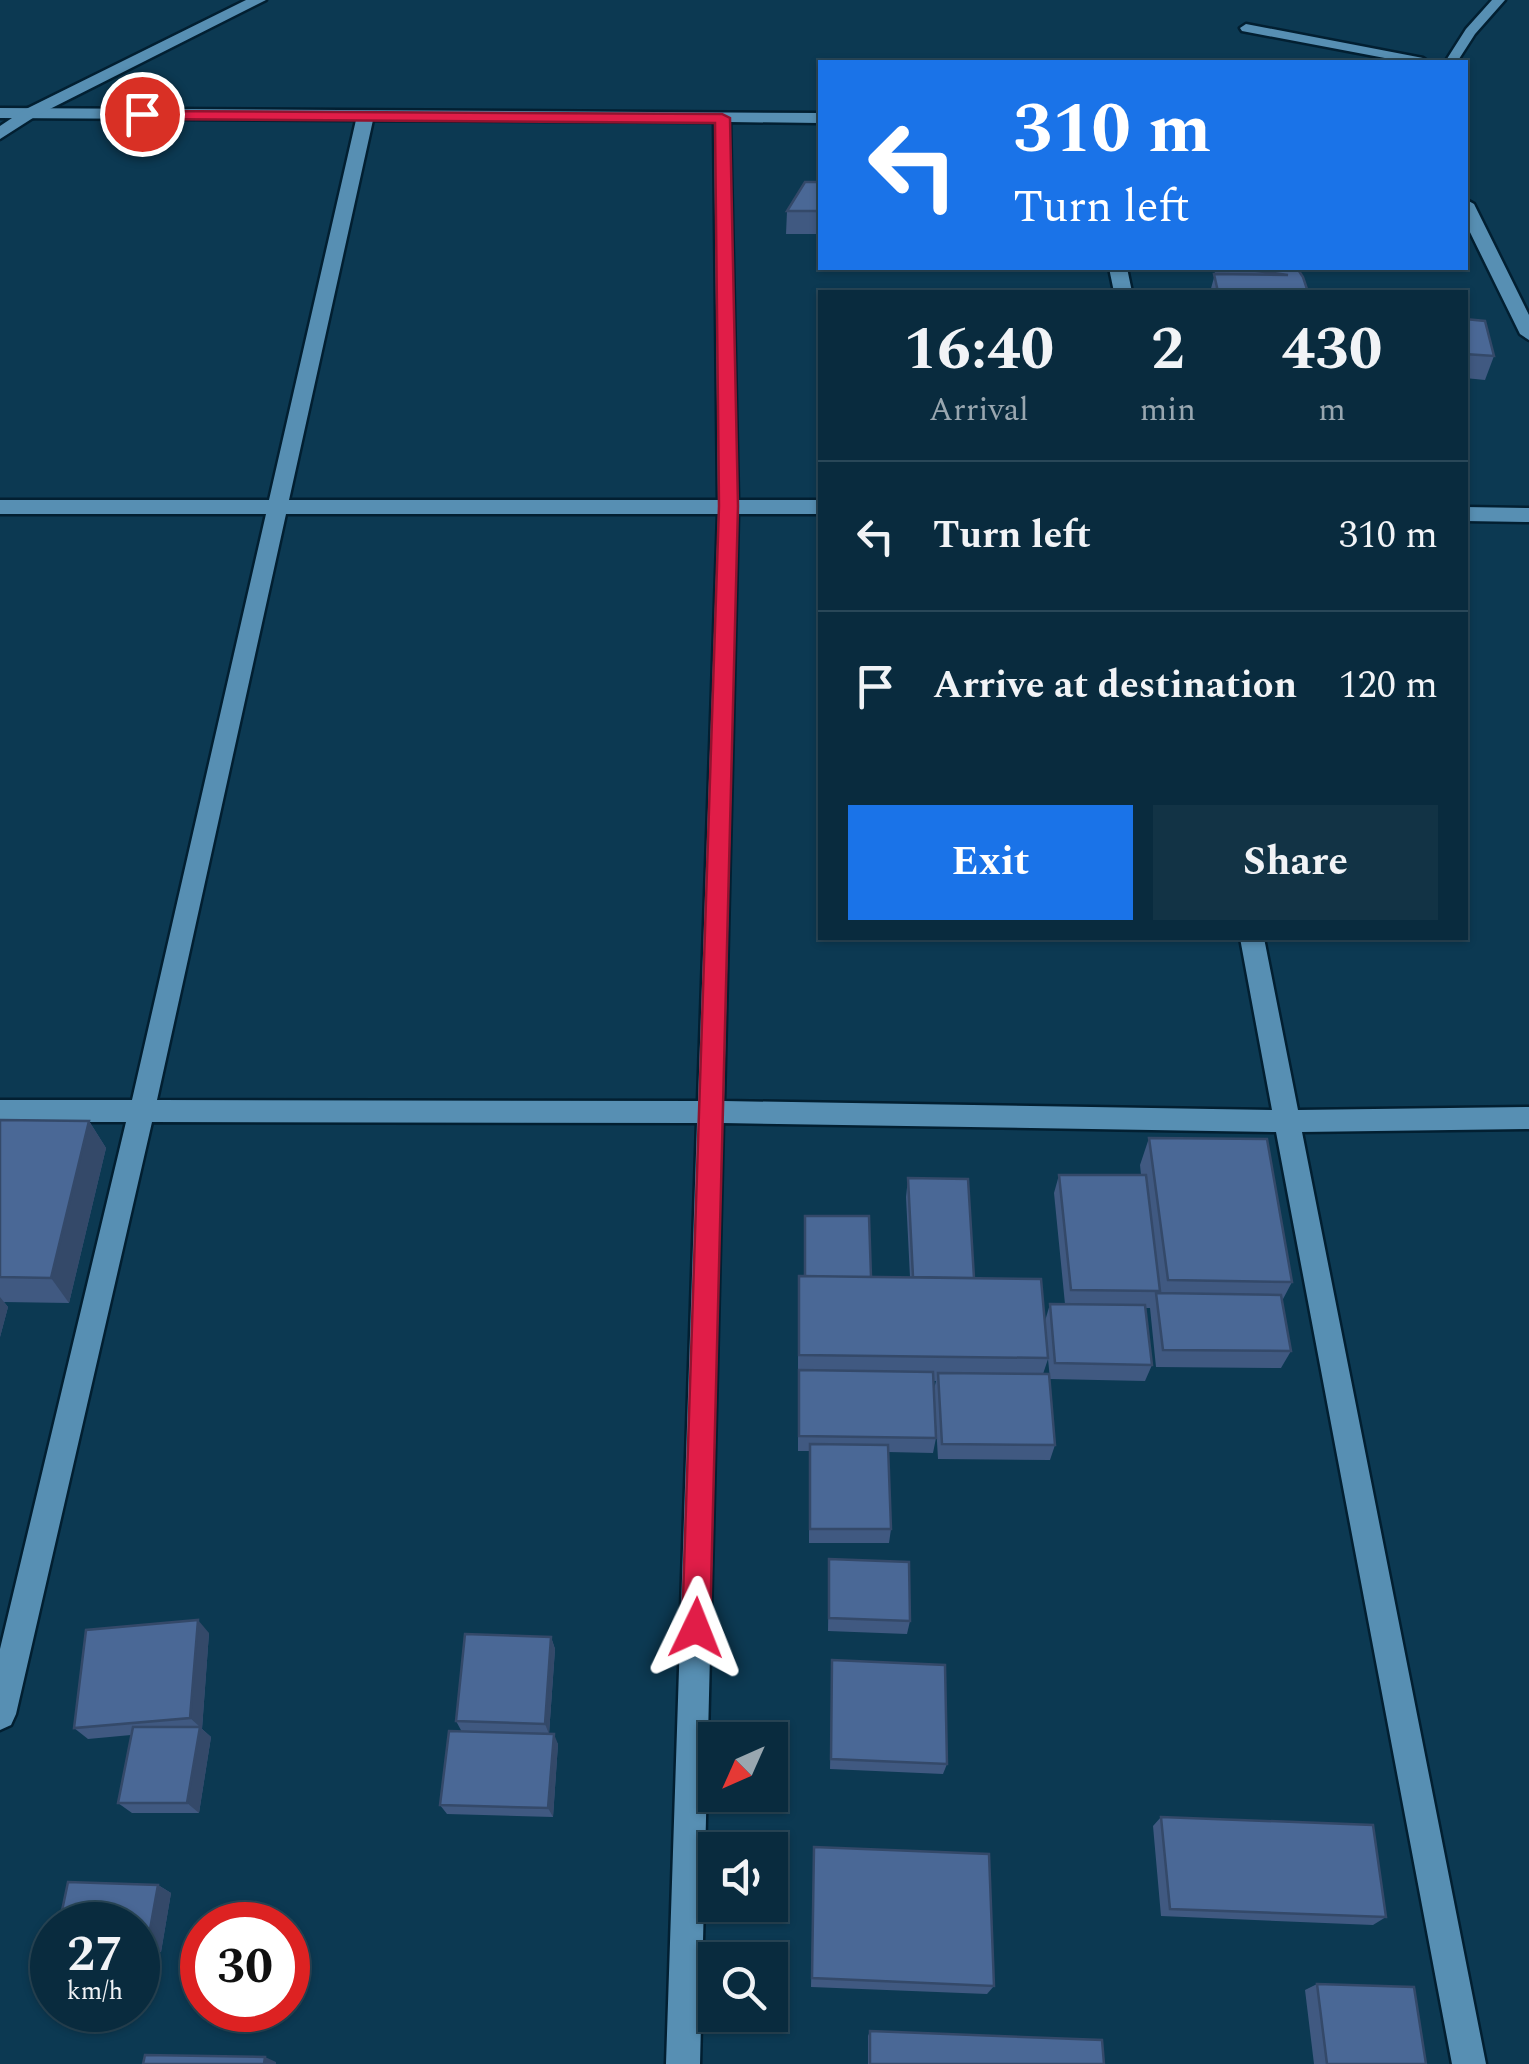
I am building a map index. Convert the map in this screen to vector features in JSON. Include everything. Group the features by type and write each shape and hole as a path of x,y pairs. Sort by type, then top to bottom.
{"street":[{"path":"0,134 30,112 258,0"},
{"path":"0,112 365,118 818,118"},
{"path":"0,1714 142,1111 365,118"},
{"path":"683,2064 728,506 722,118"},
{"path":"1468,210 1529,334"},
{"path":"0,507 818,507"},
{"path":"1468,514 1529,515"},
{"path":"1252,940 1468,2064"},
{"path":"0,1111 710,1112 1289,1121 1529,1118"}],"lane":[{"path":"1452,60 1470,32 1499,0"},
{"path":"1246,28 1414,60"}],"building":[{"path":"805,182 818,182 818,211 787,211"},
{"path":"1250,270 1298,270 1307,290 1218,290 1214,274 1288,275"},
{"path":"1468,319 1485,321 1494,356 1468,354"},
{"path":"0,1120 89,1121 51,1278 0,1277"},
{"path":"1149,1138 1267,1139 1292,1282 1168,1280"},
{"path":"1059,1175 1146,1175 1160,1291 1071,1290"},
{"path":"908,1178 968,1179 974,1278 913,1277"},
{"path":"805,1216 869,1216 871,1277 805,1276"},
{"path":"799,1276 1041,1279 1048,1358 799,1355"},
{"path":"1156,1293 1281,1295 1291,1351 1163,1350"},
{"path":"1050,1304 1145,1305 1152,1365 1055,1363"},
{"path":"799,1370 933,1372 936,1438 799,1436"},
{"path":"938,1373 1049,1374 1055,1445 942,1444"},
{"path":"810,1444 888,1445 891,1529 810,1529"},
{"path":"829,1559 909,1562 910,1621 829,1618"},
{"path":"198,1620 190,1718 74,1728 86,1630"},
{"path":"465,1634 551,1637 545,1724 456,1721"},
{"path":"832,1660 945,1665 947,1764 831,1759"},
{"path":"133,1727 200,1727 187,1803 118,1803"},
{"path":"449,1731 554,1734 548,1808 440,1805"},
{"path":"1161,1817 1373,1825 1386,1917 1170,1909"},
{"path":"814,1847 989,1854 994,1986 812,1978"},
{"path":"68,1882 158,1885 155,1902 64,1902"},
{"path":"1317,1984 1414,1987 1426,2064 1327,2064"},
{"path":"870,2031 1102,2040 1104,2064 870,2064"},
{"path":"145,2055 265,2057 264,2064 143,2064"}],"route":[{"path":"142,114 722,118 728,506 696,1628"}]}
